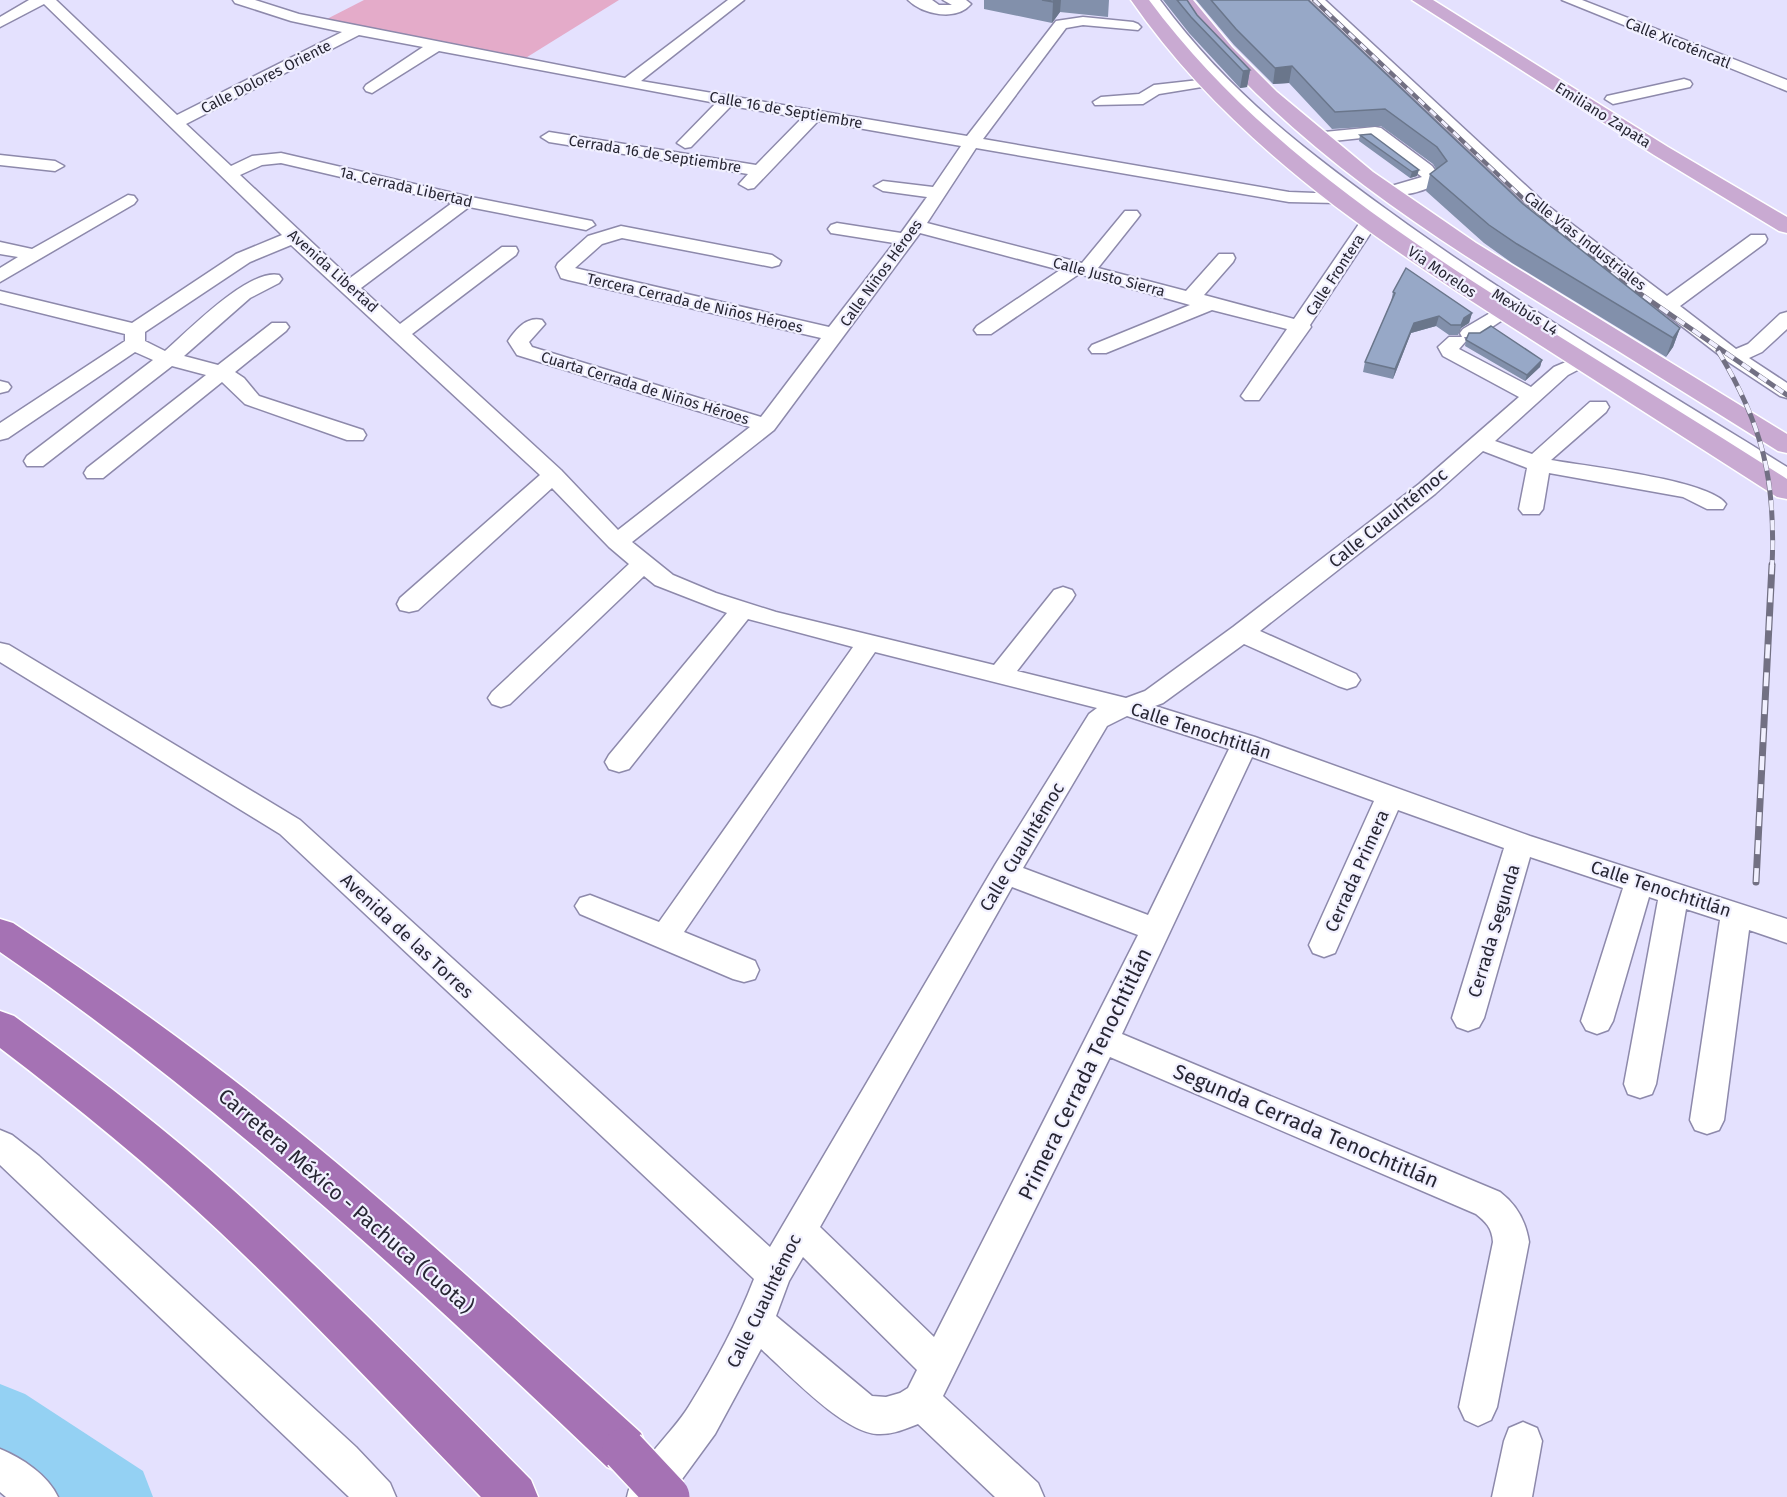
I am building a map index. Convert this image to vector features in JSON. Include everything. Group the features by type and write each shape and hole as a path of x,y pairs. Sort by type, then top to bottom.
{"highway":[{"name":"Carretera México - Pachuca (Cuota)","path":"0,933 52,966 252,1117 389,1233 624,1450 668,1497"},
{"path":"0,1027 91,1095 192,1180 311,1290 514,1497"}],"main road":[{"name":"Vía Morelos","path":"1140,0 1175,48 1207,83 1259,134 1337,198 1504,312 1787,491"},
{"name":"Vía Morelos","path":"1183,0 1241,70 1314,138 1387,193 1466,248 1787,445"},
{"name":"Emiliano Zapata","path":"1421,0 1661,152 1787,226"},
{"name":"Emiliano Zapata","path":"1451,0 1664,130"}],"street":[{"path":"0,22 40,0"},
{"name":"Avenida Libertad","path":"48,0 294,237 351,286 553,475 617,542"},
{"name":"Calle 16 de Septiembre","path":"240,0 296,18 628,83 1289,197 1337,198"},
{"path":"266,9 285,0"},
{"path":"628,83 737,0"},
{"path":"922,0 929,7 951,10 958,9 963,4 950,0"},
{"name":"Mexibús L4","path":"1153,0 1188,48 1227,89 1272,131 1331,178 1469,277 1787,477"},
{"name":"Mexibús L4","path":"1171,0 1263,106 1287,129 1354,183 1449,249 1787,461"},
{"name":"Calle Vías Industriales","path":"1317,0 1542,210 1734,357 1787,392"},
{"name":"Calle Xicoténcatl","path":"1569,0 1787,86"},
{"name":"Calle Niños Héroes","path":"617,542 766,425 836,335 911,233 972,142 1061,24 1083,21 1132,27"},
{"name":"Calle Dolores Oriente","path":"174,123 357,30"},
{"path":"372,88 437,45"},
{"path":"1101,102 1143,99 1154,90 1207,83"},
{"path":"1613,99 1684,84"},
{"name":"Cerrada 16 de Septiembre","path":"685,143 728,100"},
{"name":"Cerrada 16 de Septiembre","path":"748,184 813,116"},
{"path":"1314,138 1375,132 1426,170 1432,178 1426,183 1387,193"},
{"name":"Cerrada 16 de Septiembre","path":"549,137 761,171"},
{"name":"1a. Cerrada Libertad","path":"228,174 258,160 281,158 465,201 586,225"},
{"path":"0,160 55,166"},
{"path":"883,186 938,193"},
{"path":"0,276 128,200"},
{"path":"351,286 465,201"},
{"path":"984,330 1081,268 1131,215"},
{"name":"Calle Frontera","path":"1252,396 1301,327 1370,222"},
{"name":"Calle Justo Sierra","path":"837,229 911,233 1081,268 1200,302 1301,327"},
{"name":"Tercera Cerrada de Niños Héroes","path":"772,261 621,232 595,240 565,267 565,271 574,276 836,335"},
{"path":"0,433 135,336 151,321 243,258 294,237"},
{"path":"1668,305 1758,239"},
{"path":"0,248 34,255"},
{"path":"401,333 508,251"},
{"path":"1099,349 1200,302 1226,258"},
{"path":"35,461 168,359 243,294 272,279"},
{"path":"0,297 116,327 135,336 150,353 222,373 237,382 252,400 355,435"},
{"path":"1504,312 1448,347 1450,352 1532,396"},
{"path":"1734,357 1755,348 1787,318"},
{"name":"Cuarta Cerrada de Niños Héroes","path":"535,324 518,341 524,351 766,425"},
{"path":"95,473 279,327"},
{"name":"Calle Cuauhtémoc","path":"645,1497 702,1422 756,1322 774,1274 1005,873 1098,720 1109,713 1154,697 1242,633 1427,489 1561,371 1581,362"},
{"path":"1531,509 1540,458 1598,407"},
{"path":"1480,443 1538,464 1689,491 1715,504"},
{"path":"409,604 553,475"},
{"name":"Calle Tenochtitlán","path":"617,542 642,565 680,588 742,609 1128,707 1245,744 1520,843 1787,931"},
{"path":"501,698 642,565"},
{"path":"1001,674 1063,595"},
{"path":"619,762 742,609"},
{"path":"1242,633 1347,680"},
{"path":"665,937 869,642"},
{"name":"Avenida de las Torres","path":"0,651 290,827 774,1274"},
{"name":"Primera Cerrada Tenochtitlán","path":"921,1401 1103,1040 1245,744"},
{"name":"Cerrada Primera","path":"1324,945 1390,797"},
{"name":"Cerrada Segunda","path":"1468,1018 1520,843"},
{"path":"1005,873 1156,930"},
{"path":"1597,1021 1639,882"},
{"path":"1640,1083 1674,894"},
{"path":"590,906 744,970"},
{"path":"1707,1120 1736,914"},
{"name":"Segunda Cerrada Tenochtitlán","path":"1103,1040 1488,1203 1505,1218 1511,1242 1478,1407"},
{"path":"0,1145 45,1182 342,1461 376,1497"},
{"path":"799,1230 939,1367"},
{"path":"756,1322 862,1412 875,1416 903,1414 921,1401 1024,1497"},
{"path":"1512,1497 1523,1441"},
{"path":"0,1468 38,1497"}],"shaded area":[{"path":"364,0 619,0 524,59 323,21"}],"building":[{"path":"1177,0 1187,0 1197,15 1250,70 1243,71"},
{"path":"1211,0 1308,0 1523,204 1680,328 1673,338 1489,225 1430,174 1447,161 1437,147 1385,109 1335,112 1292,66 1275,68"},
{"path":"1371,134 1419,170 1412,172 1360,135"},
{"path":"1406,268 1472,313 1464,318 1461,325 1451,325 1439,316 1414,323 1395,369 1365,362 1395,293 1393,292"},
{"path":"1491,326 1542,360 1527,375 1466,340 1469,333 1480,333"}],"waterway":[{"path":"0,1418 117,1497"}],"railway":[{"path":"1314,0 1531,206 1582,249"},
{"path":"1580,247 1616,277 1787,395"},
{"path":"1718,351 1746,404 1763,454 1772,507 1772,567"},
{"path":"1756,882 1772,565"}]}
